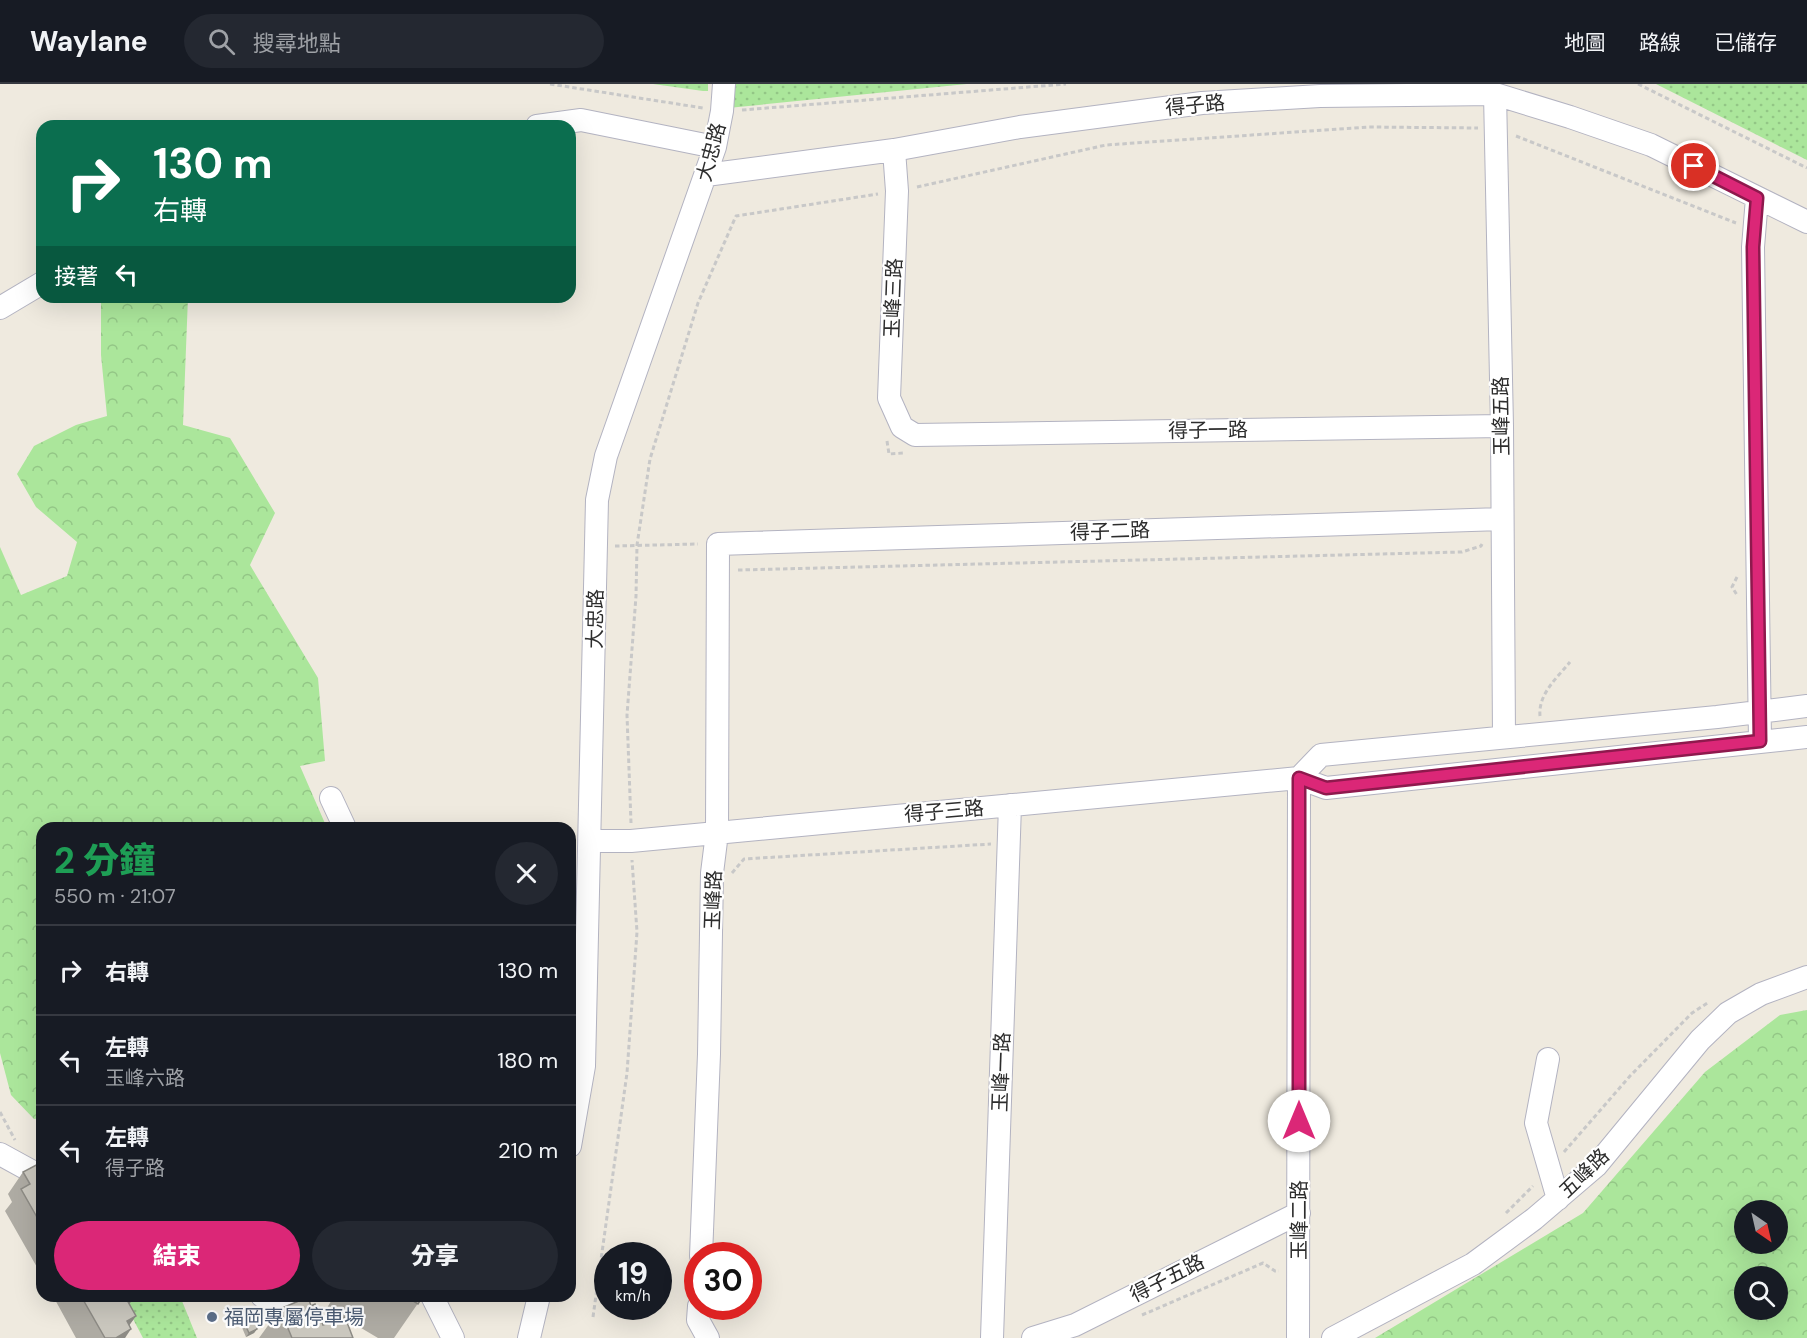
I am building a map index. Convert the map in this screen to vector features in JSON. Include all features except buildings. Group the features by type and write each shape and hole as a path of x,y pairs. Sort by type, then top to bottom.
{"street":[{"name":"大忠路","path":"576,1110 584,1066 597,500 606,456 715,147 722,111 724,84"},
{"name":"玉峰五路","path":"1495,94 1502,426 1495,519 1504,737"},
{"name":"得子路","path":"706,175 894,150 1020,127 1202,103 1320,96 1495,94 1570,117 1651,146 1807,222"},
{"path":"576,121 582,120 715,147"},
{"name":"玉峰三路","path":"894,150 897,191 889,398 902,427 915,435"},
{"path":"1757,198 1753,247 1760,741"},
{"path":"0,308 36,287"},
{"name":"得子一路","path":"915,435 1502,426"},
{"name":"得子二路","path":"718,553 1495,519"},
{"name":"玉峰路","path":"702,1242 710,1054 712,873 717,833 718,553"},
{"path":"1807,706 1321,755 1299,778 1326,788 1807,737"},
{"name":"得子三路","path":"590,841 631,841 1299,778"},
{"name":"玉峰二路","path":"1298,1338 1299,778"},
{"path":"331,798 342,822"},
{"name":"玉峰一路","path":"992,1338 1010,805"},
{"name":"五峰路","path":"1333,1338 1473,1264 1558,1199 1596,1166 1700,1040 1728,1013 1761,994 1807,977"},
{"path":"1548,1059 1536,1123 1558,1199"},
{"path":"0,1154 36,1174"},
{"name":"得子五路","path":"1033,1338 1075,1325 1299,1213"},
{"path":"273,1302 338,1338"},
{"path":"435,1302 453,1338"},
{"path":"529,1338 538,1302"},
{"path":"698,1320 708,1338"}],"path":[{"path":"550,84 722,111 1066,84"},
{"path":"1638,84 1807,168"},
{"path":"593,1317 627,1073 637,932 631,841 627,715 636,596 637,545 650,459 698,303 736,216 897,191 1106,145 1369,127 1495,128 1731,220 1742,227"},
{"path":"596,547 637,545 718,553 726,571 1462,552 1481,546 1495,519"},
{"path":"1540,726 1539,704 1551,684 1570,662"},
{"path":"712,873 734,873 744,859 1009,843"},
{"path":"1133,1319 1263,1263 1275,1271 1299,1270"}],"green space":[{"path":"653,84 708,84 708,91 703,91"},
{"path":"730,84 967,84 728,108"},
{"path":"1656,84 1807,84 1807,160"},
{"path":"101,303 188,303 183,425 230,438 275,513 250,565 318,678 325,761 300,766 324,822 36,822 36,1119 34,1119 11,1095 0,1053 0,547 21,595 67,576 77,542 36,507 17,474 34,446 76,425 107,416 101,355"},
{"path":"1807,1010 1807,1338 1375,1338 1583,1213 1705,1072 1780,1015"},
{"path":"124,1302 182,1302 197,1338 143,1338"}],"place":[{"name":"福岡專屬停車場","path":"212,1317"}],"route":[{"path":"1299,1121 1299,778 1326,788 1760,741 1753,247 1757,198 1694,166"}]}
